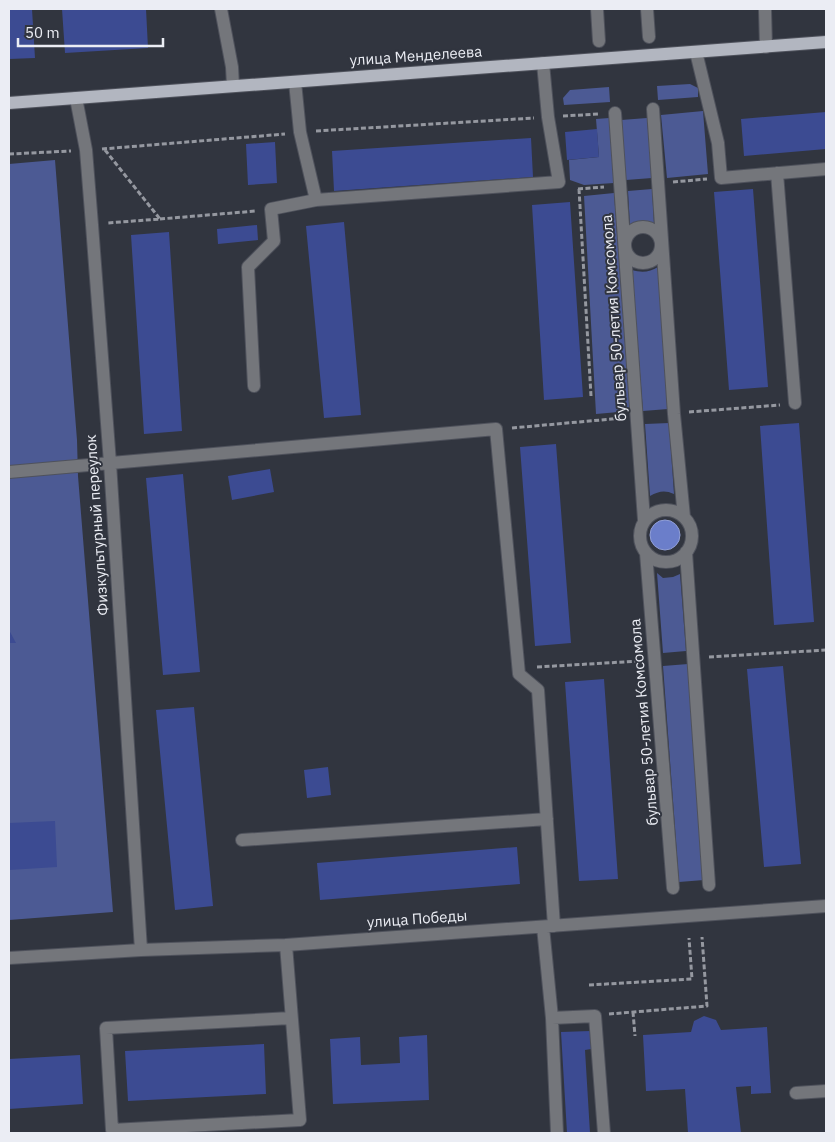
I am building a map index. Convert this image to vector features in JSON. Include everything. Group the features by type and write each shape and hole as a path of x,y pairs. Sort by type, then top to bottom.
{"main road":[{"name":"улица Менделеева","path":"9,103 826,42"}],"street":[{"path":"221,9 232,67 233,86"},
{"path":"597,9 599,41"},
{"path":"647,9 649,37"},
{"path":"765,9 766,47"},
{"path":"696,52 718,143 721,178 826,169"},
{"path":"254,386 248,267 274,241 271,210 316,200 559,182 548,117 543,63"},
{"path":"295,82 300,132 316,200"},
{"name":"Физкультурный переулок","path":"76,98 86,150 92,225 110,463 141,950"},
{"path":"653,110 674,414 684,517 691,530 691,539 686,552 709,885"},
{"name":"бульвар 50-летия Комсомола","path":"615,112 638,417 644,520 640,537 646,553 673,888"},
{"path":"777,173 795,403"},
{"path":"642,227 648,227 658,234 662,245 658,257 648,264 635,262 627,254 625,248 627,236 636,228 642,227"},
{"path":"9,472 496,429 519,674 538,690 546,819 548,926 558,1133"},
{"path":"644,520 651,514 668,510 684,517"},
{"path":"646,553 652,558 666,561 674,560 686,552"},
{"path":"242,840 546,819"},
{"name":"улица Победы","path":"9,958 141,950 286,945 826,906"},
{"path":"286,945 300,1120 112,1130 106,1028 291,1018"},
{"path":"552,1018 595,1016 604,1133"},
{"path":"796,1093 826,1091"}],"path":[{"path":"105,149 160,219"},
{"path":"659,183 721,178"},
{"path":"559,182 579,189 620,186"},
{"path":"579,189 591,396"},
{"path":"92,225 271,210"},
{"path":"674,414 795,403"},
{"path":"496,429 638,417"},
{"path":"595,1016 707,1006 702,937"},
{"path":"589,985 692,979 689,938"},
{"path":"633,1012 635,1036"}],"shaded area":[{"path":"690,84 698,88 698,97 658,100 657,86"},
{"path":"609,87 610,102 564,105 563,98 570,90"},
{"path":"703,111 708,174 667,178 661,115"},
{"path":"609,118 614,183 584,185 570,180 569,160 599,157 596,119"},
{"path":"647,118 652,178 626,180 621,120"},
{"path":"55,160 113,912 9,920 9,164"},
{"path":"652,189 654,224 642,222 630,226 628,191"},
{"path":"614,193 630,411 596,414 584,196"},
{"path":"658,267 668,409 643,411 632,270 646,272"},
{"path":"669,423 674,494 662,492 650,496 645,424"},
{"path":"665,520 675,525 680,535 675,545 665,550 655,545 650,535 655,525"},
{"path":"657,573 663,578 680,574 686,651 663,653"},
{"path":"688,664 704,880 679,882 663,666"}],"building":[{"path":"9,9 32,9 35,58 9,59"},
{"path":"62,9 146,9 148,48 65,53"},
{"path":"826,112 826,149 744,156 741,119"},
{"path":"597,129 599,157 567,160 565,132"},
{"path":"531,138 533,177 334,191 332,151"},
{"path":"275,142 277,183 248,185 246,144"},
{"path":"753,189 768,387 729,390 714,192"},
{"path":"570,202 583,397 544,400 532,205"},
{"path":"344,222 361,415 324,418 306,226"},
{"path":"257,225 258,240 218,244 217,229"},
{"path":"169,232 182,431 144,434 131,235"},
{"path":"799,423 814,622 774,625 760,426"},
{"path":"556,444 571,643 535,646 520,447"},
{"path":"270,469 274,492 232,500 228,476"},
{"path":"183,474 200,672 163,675 146,478"},
{"path":"9,630 16,643 9,643"},
{"path":"783,666 801,864 764,867 747,669"},
{"path":"604,679 618,879 579,881 565,682"},
{"path":"194,707 213,906 175,910 156,710"},
{"path":"328,767 331,795 307,798 304,770"},
{"path":"55,821 57,867 9,870 9,823"},
{"path":"517,847 520,884 320,900 317,863"},
{"path":"704,1016 716,1020 721,1030 767,1027 771,1093 751,1094 751,1086 736,1087 741,1133 688,1133 685,1089 646,1091 643,1035 691,1032 694,1021"},
{"path":"590,1031 591,1049 585,1050 590,1133 567,1133 561,1032"},
{"path":"427,1035 429,1100 333,1104 330,1039 360,1037 361,1065 400,1063 399,1037"},
{"path":"264,1044 266,1094 128,1101 125,1051"},
{"path":"80,1055 83,1104 9,1109 9,1059"}]}
